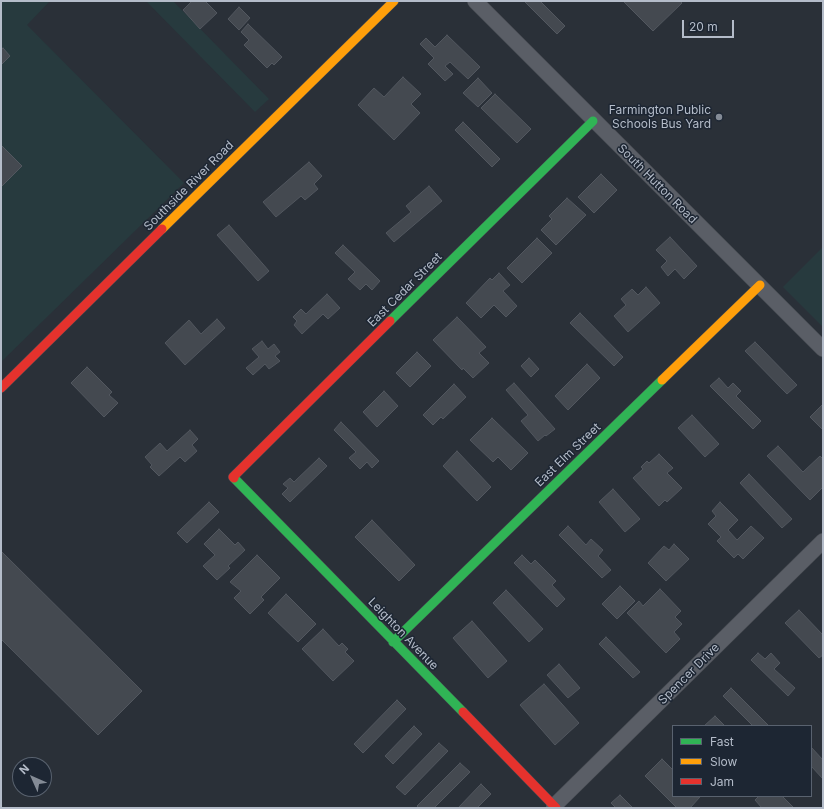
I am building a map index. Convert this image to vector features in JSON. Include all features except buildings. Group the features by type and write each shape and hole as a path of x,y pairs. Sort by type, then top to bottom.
{"street":[{"name":"Southside River Road","path":"1,388 394,1"},
{"name":"South Hutton Road","path":"475,1 593,121 823,349"},
{"name":"East Cedar Street","path":"233,476 593,121"},
{"name":"East Elm Street","path":"393,642 760,285"},
{"name":"Leighton Avenue","path":"233,476 555,807"},
{"name":"Spencer Drive","path":"555,807 823,542"}],"green space":[{"path":"1,1 50,1 27,25 184,183 1,362"},
{"path":"146,1 173,1 269,99 255,112"},
{"path":"823,247 823,327 783,287"}],"traffic: fast":[{"path":"390,321 593,121"},
{"path":"393,642 662,380"},
{"path":"234,478 463,712"}],"traffic: slow":[{"path":"162,229 394,1"},
{"path":"662,380 760,285"}],"traffic: jam":[{"path":"1,388 162,229"},
{"path":"234,478 233,477 390,321"},
{"path":"463,712 556,808"}],"place":[{"name":"Farmington Public Schools Bus Yard","path":"719,117"}]}
